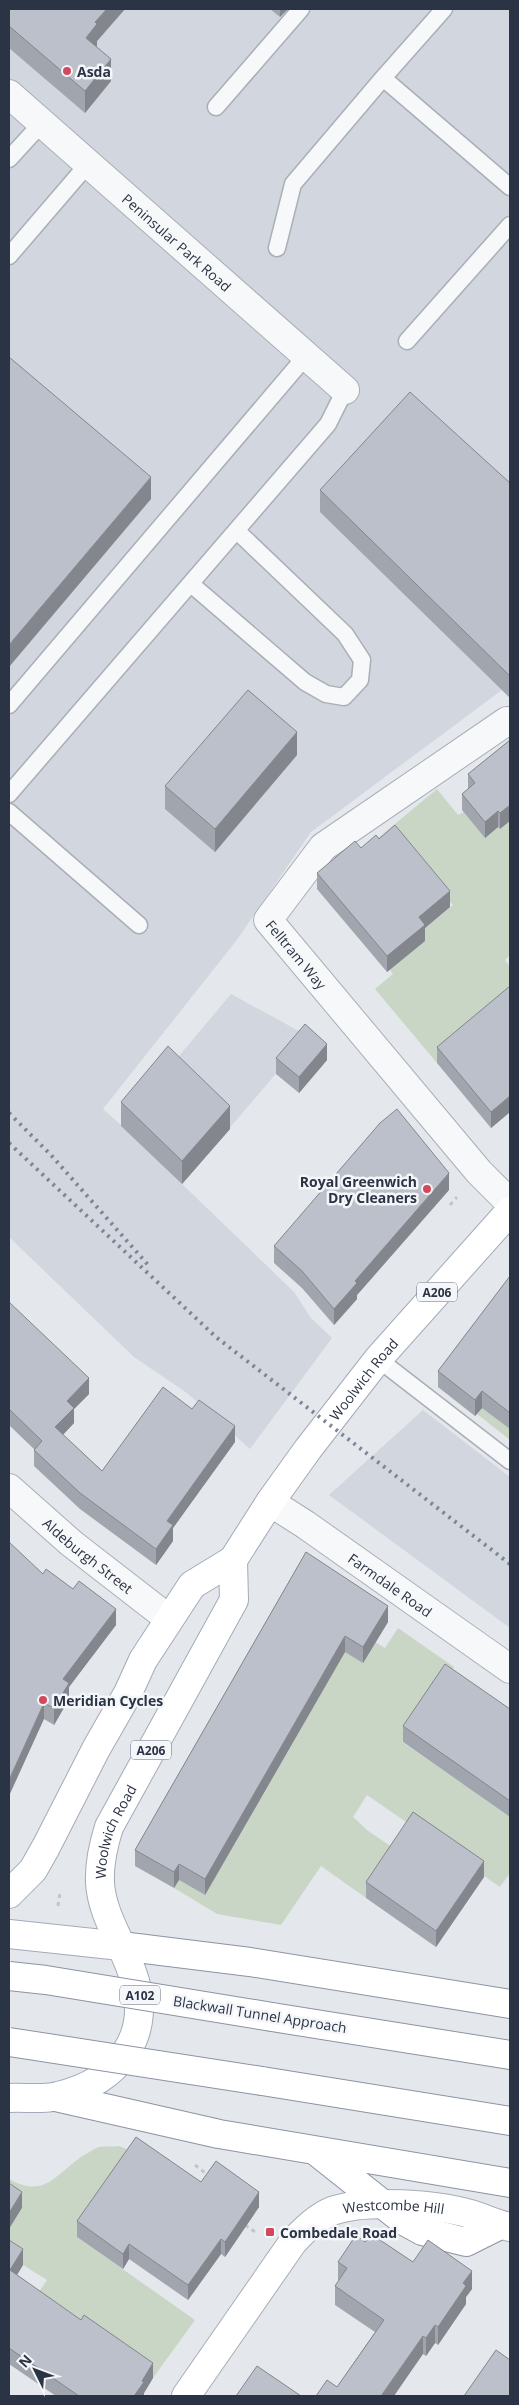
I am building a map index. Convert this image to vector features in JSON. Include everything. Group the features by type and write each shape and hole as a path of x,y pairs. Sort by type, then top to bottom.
{"main road":[{"name":"Woolwich Road","path":"9,1894 32,1870 46,1847 96,1749 128,1693 143,1660 192,1585 233,1560 270,1502 308,1449 378,1359 510,1211"},
{"name":"Woolwich Road","path":"9,2098 56,2097 78,2090 104,2076 126,2055 138,2030 138,1997 133,1973 104,1907 100,1884 100,1855 109,1827 234,1600 233,1560"},
{"path":"9,1934 250,1962 510,2004"},
{"name":"Blackwall Tunnel Approach","path":"9,1976 46,1980 510,2055"},
{"path":"9,2042 510,2121"},
{"path":"56,2097 212,2133 510,2183"},
{"path":"316,2151 404,2221 422,2231 466,2242 505,2226"},
{"name":"Westcombe Hill","path":"186,2396 293,2242 306,2228 332,2211 357,2206 384,2205"}],"street":[{"name":"Peninsular Park Road","path":"9,94 345,390"},
{"name":"Felltram Way","path":"507,721 323,847 268,920 479,1172 510,1203"},
{"name":"Aldeburgh Street","path":"9,1488 71,1543 169,1619"},
{"name":"Farmdale Road","path":"270,1502 510,1669"}],"lane":[{"path":"216,107 301,9"},
{"path":"277,248 293,184 444,9"},
{"path":"384,78 510,187"},
{"path":"9,160 42,123"},
{"path":"9,256 88,164"},
{"path":"407,341 510,225"},
{"path":"9,705 306,356"},
{"path":"9,794 328,424 345,390"},
{"path":"191,584 312,686 326,694 344,697 360,680 362,660 345,634 237,531"},
{"path":"9,812 139,925"},
{"path":"378,1359 510,1461"}],"path":[{"path":"450,1205 455,1198"},
{"path":"197,2166 209,2175 204,2183"},
{"path":"239,2221 261,2236"}],"shaded area":[{"path":"9,9 510,9 510,698 502,690 311,832 236,941 103,1109 121,1125 231,994 308,1036 182,1184 294,1292 311,1318 332,1338 250,1449 187,1393 134,1357 9,1237"},
{"path":"423,1410 510,1477 510,1628 329,1495"}],"green space":[{"path":"437,789 458,815 464,812 485,837 510,821 510,955 505,960 510,967 510,1028 437,1063 375,989 393,974 390,970 419,933 453,905 441,892 355,857"},
{"path":"482,1407 510,1429 510,1440 477,1414"},
{"path":"398,1628 454,1667 402,1742 463,1784 493,1770 477,1794 507,1815 510,1811 510,1873 500,1887 367,1795 353,1817 367,1830 406,1857 381,1875 366,1898 321,1866 281,1925 217,1914 174,1888 179,1880 205,1895 252,1813 321,1635 363,1662 375,1642 385,1648"},
{"path":"119,2146 136,2153 77,2237 195,2320 153,2378 32,2302 47,2280 9,2256 9,2229 22,2208 9,2199 9,2179 22,2185 42,2185 96,2148"}],"building":[{"path":"9,9 107,9 95,22 97,24 86,38 111,59 85,91 9,26"},
{"path":"9,357 151,477 9,645"},
{"path":"410,392 510,483 510,676 320,490"},
{"path":"248,690 297,732 215,829 165,786"},
{"path":"510,740 510,805 500,813 498,811 485,822 462,794 475,783 468,774"},
{"path":"395,825 450,891 419,917 425,925 387,956 317,873 355,841 361,848 376,835 379,839"},
{"path":"510,986 510,1096 491,1112 437,1047"},
{"path":"305,1024 327,1044 299,1077 276,1058"},
{"path":"168,1046 230,1106 182,1161 121,1102"},
{"path":"397,1109 449,1173 355,1281 357,1283 334,1309 302,1271 274,1246 380,1123"},
{"path":"510,1276 510,1413 482,1391 475,1400 438,1371"},
{"path":"9,1302 89,1378 67,1401 74,1408 55,1427 102,1471 163,1387 192,1409 199,1400 235,1426 167,1521 173,1525 156,1549 80,1493 34,1450 42,1441 9,1409"},
{"path":"9,1542 43,1574 46,1569 73,1589 79,1581 116,1609 63,1679 69,1683 54,1708 44,1703 9,1780"},
{"path":"306,1552 388,1606 363,1647 345,1636 205,1879 179,1864 174,1872 135,1850"},
{"path":"445,1664 510,1709 510,1801 403,1726"},
{"path":"413,1812 484,1861 436,1931 366,1882"},
{"path":"136,2137 201,2182 216,2161 259,2192 225,2242 221,2239 188,2285 129,2244 123,2254 77,2221"},
{"path":"9,2183 22,2192 9,2213"},
{"path":"371,2234 413,2262 428,2240 472,2271 463,2283 466,2286 438,2327 435,2325 426,2338 423,2336 381,2396 316,2396 327,2380 337,2387 384,2320 335,2286 347,2268 338,2262 356,2235 365,2242"},
{"path":"9,2240 23,2249 10,2270 81,2320 84,2315 153,2363 142,2381 144,2382 134,2396 79,2396 9,2348"},
{"path":"496,2350 510,2360 510,2396 464,2396"},
{"path":"257,2366 301,2396 236,2396"}],"railway":[{"path":"9,1113 51,1155 149,1266"},
{"path":"9,1143 216,1337 510,1564"}],"place":[{"name":"Asda","path":"67,71"},
{"name":"Royal Greenwich Dry Cleaners","path":"427,1189"},
{"name":"Meridian Cycles","path":"43,1700"},
{"name":"Combedale Road","path":"270,2232"}]}
